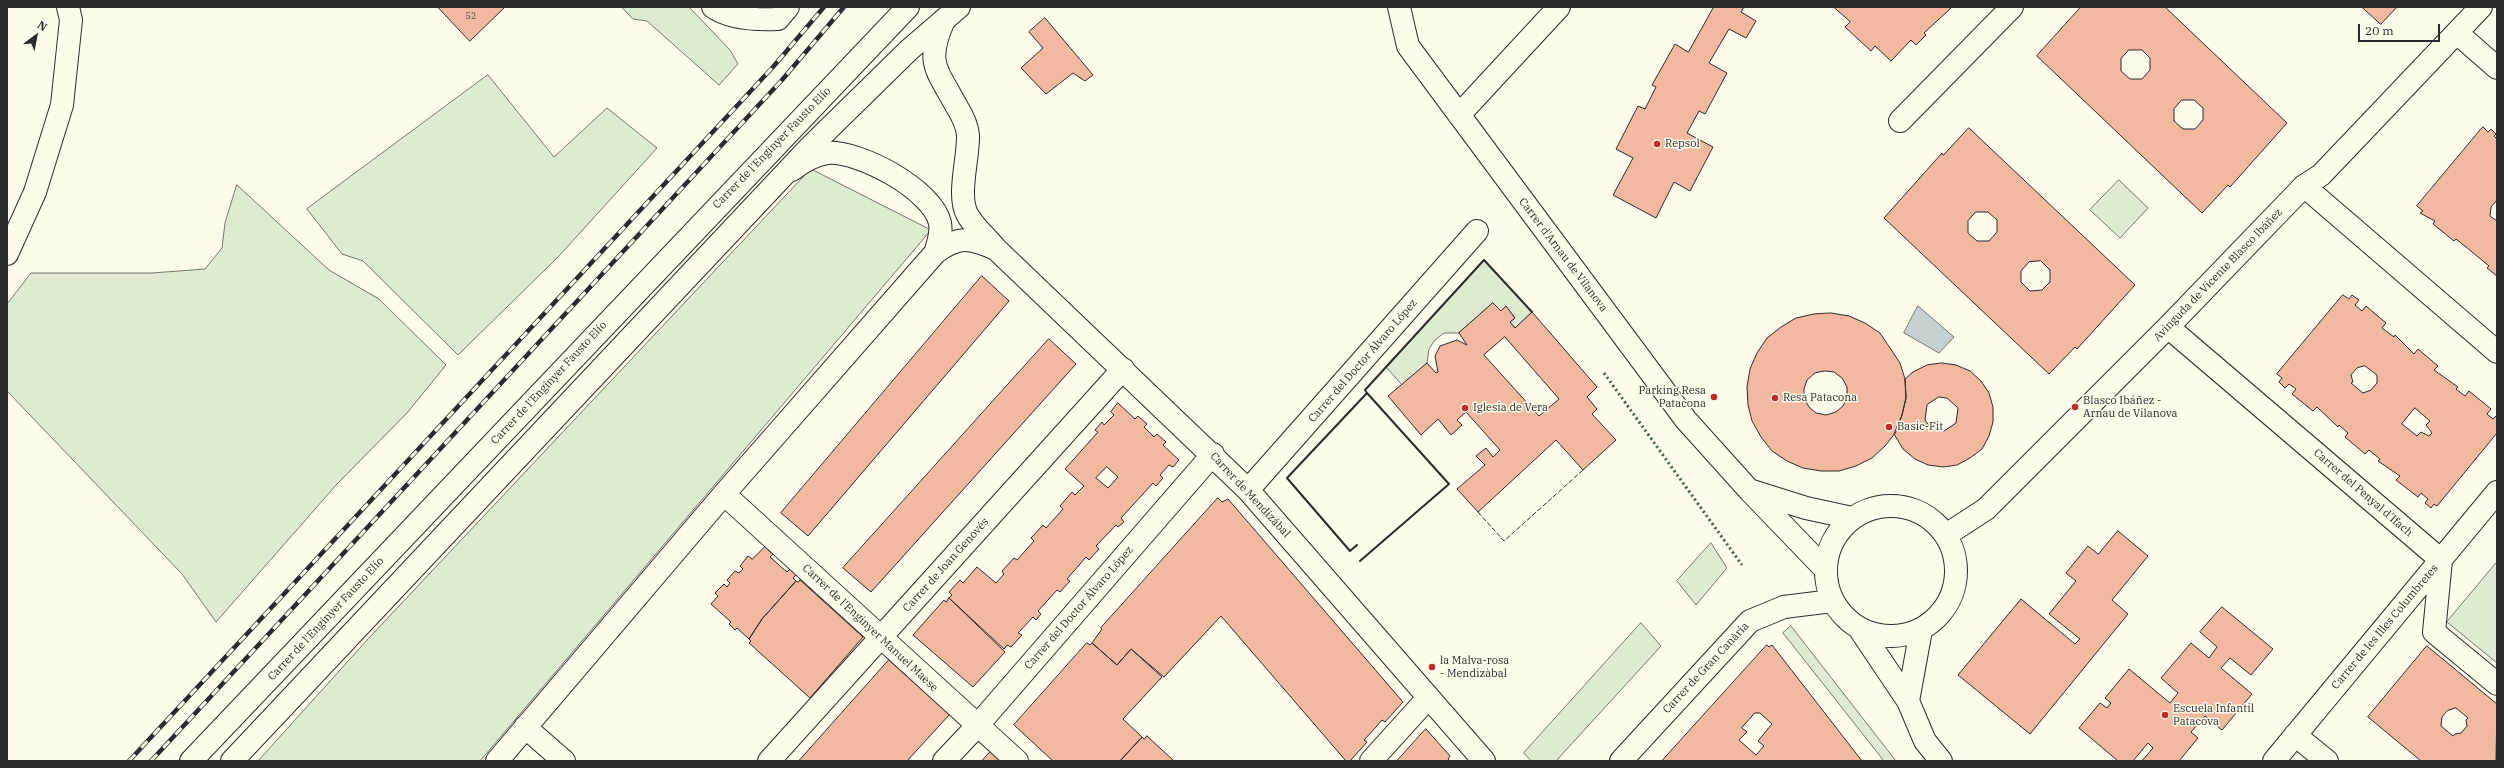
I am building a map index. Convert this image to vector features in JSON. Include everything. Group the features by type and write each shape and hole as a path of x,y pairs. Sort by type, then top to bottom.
{"street":[{"path":"713,7 720,12 758,20 783,13"},
{"name":"Carrer de l'Enginyer Fausto Elío","path":"191,761 908,7"},
{"name":"Carrer d'Arnau de Vilanova","path":"1399,7 1408,46 1686,420 1749,490 1825,569"},
{"path":"1459,115 1559,7"},
{"path":"1900,122 2012,7"},
{"name":"Avinguda de Vicente Blasco Ibáñez","path":"1946,535 1986,509 2168,327 2304,186 2321,175 2481,7"},
{"path":"7,254 35,192 62,106 72,11"},
{"path":"232,761 782,177 863,94 952,13"},
{"name":"Carrer de Mendizábal","path":"952,13 935,40 933,55 937,71 964,120 968,134 965,207 967,214 996,249 1213,454 1248,490 1484,761"},
{"path":"2457,33 2497,68"},
{"path":"497,761 724,494 935,253 940,238 940,223 935,210 917,192 864,160 844,153 826,154 807,159 782,177"},
{"path":"2304,186 2497,352"},
{"name":"Carrer del Doctor Álvaro López","path":"1248,490 1477,231"},
{"name":"Carrer de Mendizábal","path":"935,253 948,243 962,239 976,241 996,249"},
{"name":"Carrer del Penyal d'Ifach","path":"2168,327 2441,560"},
{"name":"Carrer de Joan Genovés","path":"769,761 1123,369"},
{"name":"Carrer del Doctor Álvaro López","path":"944,761 977,726 1213,454"},
{"path":"1749,490 1806,508 1852,518"},
{"name":"Carrer de les Illes Columbretes","path":"2274,761 2497,492"},
{"name":"Carrer de l'Enginyer Manuel Maese","path":"724,494 1017,761"},
{"path":"1892,505 1913,509 1932,519 1946,535 1955,555 1957,576 1952,598 1939,616 1921,630 1900,637 1879,636 1859,628 1844,617 1832,601 1827,586 1825,569 1832,544 1838,532 1852,518 1871,508 1892,505"},
{"path":"2441,560 2434,632 2497,684"},
{"name":"Carrer de Gran Canària","path":"1621,761 1750,621 1784,607 1832,601"},
{"path":"1859,628 1908,701 1925,741 1941,761"},
{"path":"1908,701 1921,630"},
{"path":"1371,761 1428,698"},
{"path":"525,727 564,761"},
{"path":"2295,735 2327,761"}],"green space":[{"path":"622,7 689,7 730,50 738,64 719,85 647,21 633,19"},
{"path":"488,75 554,157 607,108 657,148 558,257 458,355 363,261 342,254 307,209"},
{"path":"811,169 931,230 480,761 258,761 368,639"},
{"path":"2119,180 2148,208 2120,238 2090,210"},
{"path":"237,185 329,270 379,299 446,365 407,413 337,484 216,622 182,574 7,391 7,304 31,273 152,273 205,269 222,248 225,223"},
{"path":"1484,260 1532,312 1515,328 1510,322 1515,318 1506,307 1501,311 1493,303 1459,333 1444,333 1435,340 1429,349 1427,363 1402,385 1386,367"},
{"path":"1711,543 1727,568 1696,605 1677,581"},
{"path":"2497,562 2497,663 2447,622"},
{"path":"1641,623 1661,646 1556,761 1531,761 1524,753"},
{"path":"1791,626 1896,761 1884,761 1783,633"}],"shaded area":[{"path":"1918,306 1954,337 1939,353 1904,333"}],"building":[{"path":"438,7 505,7 470,41"},
{"path":"1714,7 1744,7 1741,12 1756,21 1746,38 1729,29 1709,63 1727,73 1705,114 1699,111 1687,133 1713,147 1690,191 1674,182 1656,218 1613,195 1633,158 1616,149 1638,106 1645,109 1656,87 1652,85 1675,44 1688,52"},
{"path":"1834,7 1951,8 1924,33 1926,35 1916,45 1911,40 1891,61 1875,46 1871,51 1845,27 1850,22"},
{"path":"2081,7 2165,7 2287,123 2230,187 2228,185 2202,213 2037,56","holes":["2129,50 2142,50 2150,58 2150,70 2142,79 2130,79 2121,71 2121,59","2182,100 2194,100 2203,108 2203,120 2195,129 2183,129 2174,121 2174,109"]},
{"path":"2362,7 2397,7 2381,24"},
{"path":"1045,18 1093,75 1085,81 1073,73 1046,94 1021,68 1043,48 1029,32"},
{"path":"2483,127 2488,132 2491,129 2496,134 2494,136 2497,139 2497,200 2491,207 2490,216 2497,221 2497,276 2487,268 2489,266 2466,247 2456,239 2454,241 2433,224 2435,221 2420,213 2423,211 2417,206"},
{"path":"1969,128 2135,285 2077,349 2075,347 2049,374 1884,218 1942,153 1943,155","holes":["1976,212 1988,212 1997,220 1997,232 1989,241 1977,241 1968,233 1968,221","2041,261 2050,270 2050,282 2042,290 2030,291 2021,282 2021,271 2029,262"]},
{"path":"982,276 1009,301 808,536 781,513"},
{"path":"2343,295 2349,299 2352,295 2359,300 2355,305 2362,311 2366,306 2386,323 2382,328 2394,337 2395,335 2414,354 2418,349 2438,366 2434,370 2458,387 2456,389 2465,396 2469,391 2491,409 2487,414 2493,419 2497,415 2497,433 2437,506 2434,504 2431,508 2425,503 2428,499 2421,493 2418,497 2396,480 2400,476 2378,461 2380,459 2369,450 2365,454 2345,437 2348,433 2339,425 2338,427 2317,407 2313,411 2292,394 2296,389 2289,384 2285,388 2279,382 2282,378 2277,374","holes":["2365,366 2377,375 2377,383 2371,390 2363,393 2351,383 2353,382 2351,375 2357,368","2415,408 2430,421 2426,425 2432,433 2429,436 2421,432 2417,436 2402,424"]},
{"name":"Iglesia de Vera","path":"1493,303 1501,311 1506,306 1515,318 1510,322 1515,328 1532,312 1597,387 1587,397 1597,409 1592,414 1616,440 1583,470 1556,440 1478,512 1457,489 1485,465 1476,456 1486,448 1493,457 1500,450 1466,412 1457,420 1462,425 1451,435 1438,419 1421,435 1388,396 1427,363 1436,373 1438,372 1435,356 1440,346 1457,340 1467,345 1459,333","holes":["1505,337 1559,399 1539,416 1484,355"]},
{"path":"1831,313 1849,316 1865,323 1880,333 1900,363 1905,379 1906,398 1896,432 1885,446 1872,458 1856,466 1839,471 1821,471 1803,468 1787,461 1772,451 1761,437 1752,421 1748,405 1747,387 1750,369 1757,353 1767,338 1796,318 1814,314","holes":["1825,371 1834,372 1842,378 1847,387 1847,397 1843,406 1836,412 1826,415 1816,413 1809,407 1804,398 1804,389 1807,380 1815,373"]},
{"path":"1049,339 1076,364 871,592 843,568"},
{"path":"1942,363 1956,365 1970,371 1981,381 1989,393 1993,407 1993,422 1989,436 1982,449 1957,465 1943,467 1928,465 1915,459 1903,449 1894,434 1902,415 1906,398 1905,379 1913,372 1927,365","holes":["1939,397 1947,398 1958,408 1956,423 1944,431 1930,427 1925,420 1927,405"]},
{"path":"1118,403 1135,419 1138,416 1147,424 1144,427 1154,437 1157,434 1166,442 1163,445 1179,460 1173,467 1169,465 1160,475 1163,478 1156,486 1153,483 1121,518 1124,522 1118,527 1116,525 1096,546 1099,549 1089,560 1086,557 1067,579 1070,581 1060,592 1057,590 1038,611 1041,614 1036,620 1033,617 1018,633 1022,635 1011,647 1007,645 1004,649 949,598 952,595 949,592 960,580 963,583 977,567 996,583 1004,574 1002,571 1014,558 1017,560 1034,541 1031,538 1043,525 1046,528 1063,509 1060,506 1072,492 1075,495 1084,486 1065,469 1098,432 1095,430 1102,422 1104,425 1114,415 1111,412","holes":["1107,467 1118,477 1108,488 1096,478"]},
{"path":"1218,498 1222,502 1228,499 1403,702 1385,722 1382,720 1364,740 1367,742 1350,761 1346,761 1221,616 1164,677 1131,649 1117,665 1092,643 1102,629 1101,628"},
{"path":"2118,531 2148,556 2112,600 2128,614 2030,734 1958,675 2021,599 2075,644 2080,639 2049,614 2076,581 2066,573 2088,546 2098,554"},
{"path":"765,547 773,554 770,557 787,572 790,569 796,575 793,578 796,581 762,619 749,639 737,628 735,630 729,624 731,622 711,604 718,596 715,593 724,584 727,587 730,583 727,580 735,571 739,573 743,569 740,566 748,556 752,559"},
{"path":"800,580 863,637 810,698 749,643 751,641 749,639 762,619 796,581 798,582"},
{"path":"949,598 1005,652 973,687 913,635 944,600 946,602"},
{"path":"2222,607 2273,649 2251,675 2230,658 2221,668 2252,694 2222,730 2205,716 2191,732 2198,738 2179,761 2142,761 2153,748 2148,743 2133,761 2118,761 2079,728 2100,703 2107,708 2111,703 2105,698 2129,669 2170,703 2178,693 2161,678 2191,643 2209,658 2217,647 2200,632"},
{"path":"1087,643 1090,645 1092,643 1117,665 1131,649 1162,677 1123,719 1142,737 1120,761 1053,761 1014,725"},
{"path":"1767,645 1769,647 1772,645 1862,761 1662,761","holes":["1755,713 1760,713 1772,724 1758,741 1764,746 1756,755 1739,740 1747,732 1742,728"]},
{"path":"2427,646 2497,704 2496,761 2421,761 2368,717","holes":["2456,708 2468,718 2466,720 2467,726 2461,733 2453,736 2441,726 2442,717 2447,711"]},
{"path":"889,660 950,714 907,761 799,761"},
{"path":"1426,729 1450,756 1448,759 1450,761 1397,761"},
{"path":"1147,736 1174,761 1120,761 1142,737 1144,739"},
{"path":"991,751 1002,761 982,761"}],"railway":[{"path":"129,761 773,67 824,7"},
{"path":"151,761 782,80 844,7"}],"hedge":[{"path":"1604,373 1742,565"}],"fence":[{"path":"1478,512 1504,541 1583,470"}],"wall":[{"path":"1367,393 1365,390 1484,260 1532,312"},
{"path":"1357,545 1350,551 1287,478 1367,393 1449,484 1360,561"}],"place":[{"name":"Repsol","path":"1657,144"},
{"name":"Parking Resa Patacona","path":"1714,397"},
{"name":"Resa Patacona","path":"1775,398"},
{"name":"Blasco Ibáñez - Arnau de Vilanova","path":"2075,407"},
{"name":"Iglesia de Vera","path":"1465,408"},
{"name":"Basic-Fit","path":"1889,427"},
{"name":"la Malva-rosa - Mendizàbal","path":"1432,667"},
{"name":"Escuela Infantil Patacova","path":"2165,715"}]}
